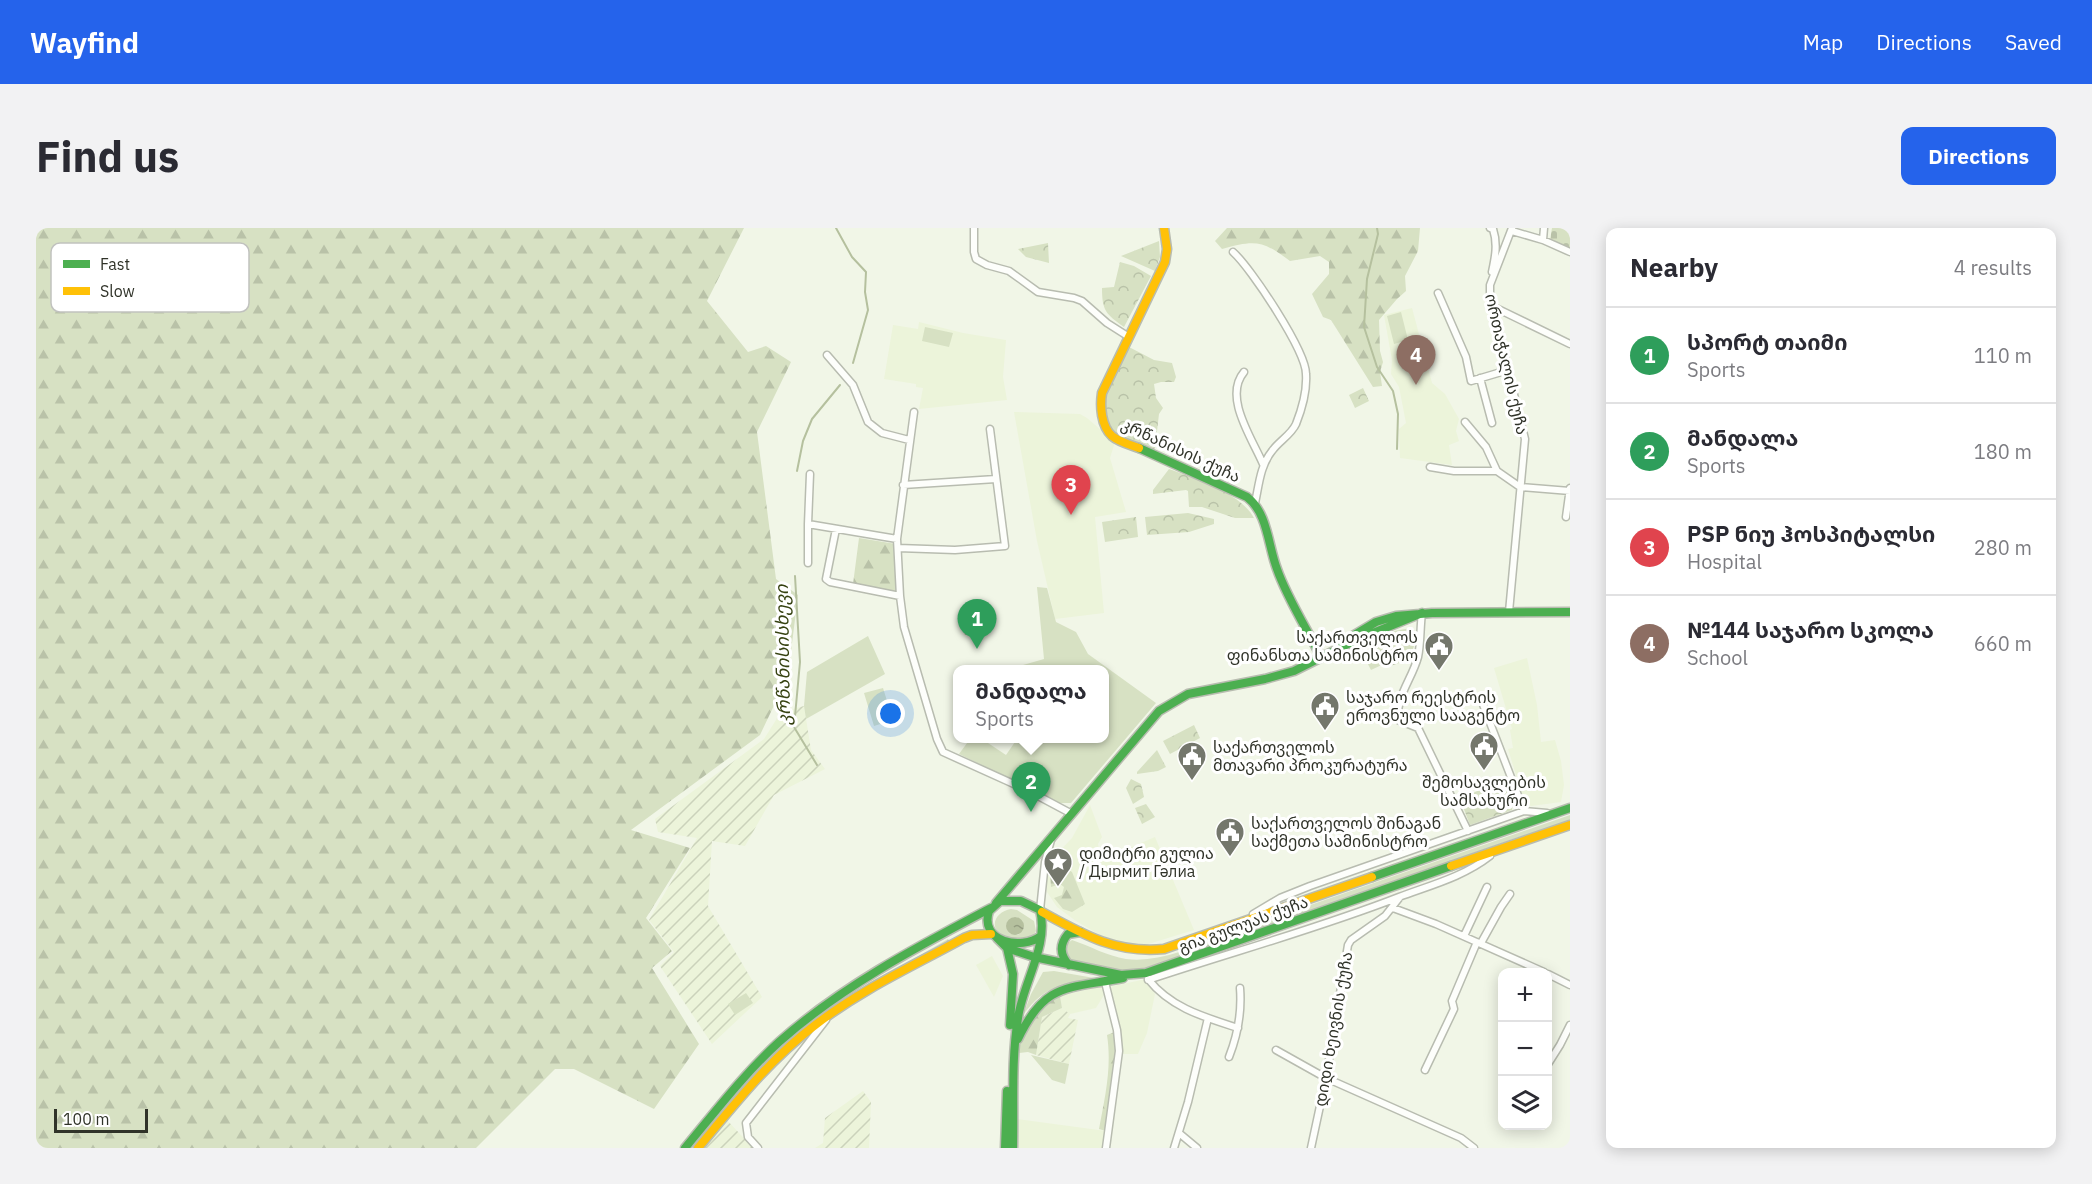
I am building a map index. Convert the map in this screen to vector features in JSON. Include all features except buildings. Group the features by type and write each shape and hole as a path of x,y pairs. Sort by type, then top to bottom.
{"main road":[{"name":"კრწანისის ქუჩა","path":"1164,228 1167,249 1165,262 1110,374 1100,402 1104,424 1112,436 1247,497 1255,503"},
{"path":"1255,503 1263,520 1276,570 1321,657"},
{"path":"994,936 987,919 993,906 1159,711 1180,697 1294,671 1378,630 1422,613 1570,612"},
{"name":"გია გულუას ქუჩა","path":"1041,911 1080,932 1114,946 1133,950 1164,949 1570,808"},
{"name":"გია გულუას ქუჩა","path":"994,936 1007,948 1034,957 1111,973 1147,977 1570,825"},
{"path":"685,1148 729,1095 778,1043 824,1006 874,972 1004,900 1017,901 1041,911 1043,922 1019,1010 1015,1047 1013,1148"},
{"path":"1069,965 1062,957 1061,944 1068,934 1080,932"},
{"path":"698,1148 737,1101 784,1051 832,1012 972,935 994,936 1023,944 1033,942 1041,936"},
{"path":"1005,1148 1013,974 1007,948"},
{"path":"1015,1047 1032,1011 1048,995 1062,989 1135,975"}],"street":[{"path":"974,228 976,259 987,265 1009,271 1038,292 1082,301 1107,323 1129,337"},
{"path":"1490,228 1493,229 1496,248 1490,285"},
{"path":"1543,240 1544,228"},
{"path":"1512,230 1570,252"},
{"name":"ორთაჭალის ქუჩა","path":"1509,612 1525,440 1492,309 1490,285 1512,230"},
{"path":"1233,252 1259,283 1275,308 1299,352 1306,372 1304,394 1296,426 1276,445 1263,464 1255,503"},
{"path":"1438,293 1462,348 1471,381 1508,370"},
{"path":"1492,309 1496,308 1570,344"},
{"path":"827,355 854,385 868,422 882,433 909,440"},
{"path":"1244,372 1237,380 1235,401 1263,464"},
{"path":"1480,378 1492,423"},
{"path":"914,412 897,539 900,596 903,627 937,739 943,753 1027,790 1072,814"},
{"path":"1465,422 1486,447 1497,471 1520,487 1570,490 1566,517"},
{"path":"898,548 955,550 1005,546 990,429"},
{"path":"1430,467 1454,471 1497,471"},
{"path":"808,563 810,474"},
{"path":"903,485 996,479"},
{"path":"808,524 897,539"},
{"path":"836,529 826,579 830,582 900,596"},
{"path":"1422,613 1418,655 1411,676 1403,689 1397,710 1398,720 1418,728 1468,831"},
{"path":"1482,702 1524,811"},
{"name":"გია გულუას ქუჩა","path":"1243,921 1280,898 1310,886 1524,811 1550,814"},
{"path":"1041,911 1045,862 1051,840"},
{"name":"გია გულუას ქუჩა","path":"1147,977 1325,924 1451,879 1475,868 1498,849"},
{"path":"1464,936 1486,887"},
{"path":"1425,1070 1454,1009 1452,1001 1479,943 1510,894"},
{"name":"დიდი ხეივნის ქუჩა","path":"1311,1148 1326,1078 1348,945 1351,940 1393,908 1400,897"},
{"path":"1393,908 1464,936 1535,968"},
{"path":"1552,976 1570,985"},
{"path":"1147,977 1165,999 1238,1028"},
{"path":"1105,982 1117,1030 1119,1051 1106,1148"},
{"path":"1229,1057 1242,1008 1240,988"},
{"path":"758,1148 748,1137 746,1123 832,1012"},
{"path":"1174,1148 1208,1018"},
{"path":"1552,1058 1570,1025"},
{"path":"1276,1050 1326,1078 1461,1138 1474,1148"},
{"path":"1179,1133 1197,1148"}],"shaded area":[{"path":"1412,308 1432,383 1445,394 1459,419 1456,431 1459,441 1449,445 1452,465 1400,458 1399,429 1406,423 1399,387 1391,374 1392,360 1384,315"},
{"path":"919,322 963,333 1006,340 1003,377 1007,400 919,409 923,388 916,387 916,384 884,379 893,325 918,329"},
{"path":"1014,412 1080,414 1115,442 1110,458 1126,512 1095,517 1104,613 1055,619 1037,541"},
{"path":"1527,658 1537,705 1541,742 1555,740 1564,785 1561,802 1531,806 1525,804 1508,749 1513,748 1510,730 1512,729 1494,668"},
{"path":"804,706 811,750 825,769 774,795 745,846 712,841 708,906 762,997 712,1044 660,966 674,952 649,920 697,838 658,832 655,819 764,739 781,712"},
{"path":"1090,805 1102,837 1098,844 1101,860 1155,837 1194,930 1142,946 1100,935 1057,907 1047,892 1047,868 1051,860 1072,838"},
{"path":"992,956 1003,976 994,997 976,965"},
{"path":"1146,979 1155,994 1147,1033 1138,1054 1121,1054 1120,1028 1109,987"},
{"path":"1102,986 1104,995 1096,1008 1070,1014 1062,1008 1060,996"},
{"path":"1062,1008 1070,1014 1068,1018 1078,1020 1069,1064 1036,1055 1042,1017"},
{"path":"863,1091 871,1102 869,1148 815,1148 823,1143 825,1118"},
{"path":"726,1119 753,1148 703,1148"},
{"path":"1017,1119 1106,1131 1104,1148 1018,1148"}],"green space":[{"path":"36,228 744,228 707,301 748,352 766,346 791,362 757,432 776,579 798,595 788,676 760,735 631,830 690,848 646,918 672,951 652,968 699,1044 654,1109 574,1069 555,1069 476,1148 36,1148"},
{"path":"1227,228 1420,228 1418,251 1405,276 1406,291 1379,320 1380,351 1383,362 1380,372 1382,386 1373,387 1331,320 1323,317 1312,294 1329,274 1329,262 1320,256 1290,261 1272,249 1251,243 1222,249 1215,241"},
{"path":"1552,228 1570,228 1570,249 1550,240"},
{"path":"1159,241 1160,257 1155,271 1121,256"},
{"path":"1048,243 1049,263 1026,257 1018,249"},
{"path":"1120,262 1134,266 1151,276 1124,327 1106,311 1102,296 1102,288 1114,287"},
{"path":"1401,312 1408,340 1394,344 1387,316"},
{"path":"925,327 953,333 949,347 922,341"},
{"path":"1129,347 1154,360 1172,363 1176,377 1174,382 1154,384 1156,398 1163,408 1159,414 1155,448 1152,451 1117,434 1104,412 1105,397"},
{"path":"1363,388 1369,401 1355,408 1349,395"},
{"path":"1169,469 1216,487 1239,501 1254,518 1235,518 1202,507 1189,507 1186,490 1153,494 1153,490"},
{"path":"1188,513 1214,519 1214,524 1189,532 1147,535 1145,517"},
{"path":"1136,517 1138,537 1105,542 1102,522"},
{"path":"859,538 896,544 897,593 853,584"},
{"path":"1037,587 1047,588 1056,622 1076,632 1088,654 1103,665 1023,665 1044,659"},
{"path":"1411,628 1415,632 1415,643 1409,660 1390,666 1388,662 1371,670 1358,645 1383,634"},
{"path":"868,636 885,674 806,719 804,706 807,672"},
{"path":"1109,669 1156,703 1071,803 1059,803 959,754 967,743 988,743 1006,755 1014,743 1109,743"},
{"path":"883,688 893,720 874,726 864,693"},
{"path":"1194,725 1200,738 1170,754 1163,741"},
{"path":"1157,750 1166,767 1158,771 1137,774 1137,772"},
{"path":"1131,779 1141,784 1144,797 1133,804 1126,788"},
{"path":"1501,780 1513,801 1512,810 1470,825 1460,799"},
{"path":"1146,804 1155,817 1142,824 1135,808"},
{"path":"1570,815 1570,821 1223,941 1221,936"},
{"path":"1056,863 1072,872 1085,904 1072,912 1063,909 1054,898 1062,895 1064,887 1060,884 1051,887 1050,871"},
{"path":"1006,910 1017,910 1034,921 1036,931 1030,942 1004,936 996,929 998,916","holes":["1017,917 1024,928 1018,935 1009,933 1006,924 1012,918"]},
{"path":"1219,938 1220,942 1145,969 1118,972 1068,960 1064,946 1072,940 1112,956 1138,960 1162,957"},
{"path":"948,939 949,941 829,1010 780,1048 737,1093 780,1046 824,1011"},
{"path":"1054,971 1100,979 1057,987 1048,991 1040,996 1023,1015 1043,972"},
{"path":"746,993 753,1003 735,1015 728,1004"},
{"path":"1060,996 1062,1008 1042,1017 1036,1055 1028,1052 1019,1053 1023,1036 1032,1020 1045,1006"},
{"path":"1117,1031 1118,1051 1106,1131 1099,1129 1108,1070 1107,1035"},
{"path":"1031,1055 1069,1064 1065,1084 1052,1080"}],"water":[{"path":"991,613 994,628 965,635 961,620"},
{"path":"1015,917 1021,920 1024,926 1021,932 1015,935 1009,932 1006,926 1009,920"}],"waterway":[{"name":"კრწანისისხევი","path":"836,228 852,257 866,272 865,292 868,310 853,363"},
{"path":"1377,228 1378,234 1367,279 1364,327 1377,367 1393,391 1398,414 1397,449"},
{"name":"კრწანისისხევი","path":"797,471 803,441 812,419 840,385"},
{"name":"კრწანისისხევი","path":"795,576 800,662 794,727 817,765"}],"traffic: fast":[{"path":"1139,448 1247,497 1254,504 1263,521 1281,580 1321,657"},
{"path":"1346,640 1376,622 1396,616 1432,613 1570,612"},
{"path":"996,903 1159,711 1188,694 1294,671 1356,640 1422,613"},
{"path":"1372,877 1570,808"},
{"path":"997,938 1007,948 1034,957 1121,975 1146,973 1451,866"},
{"path":"1013,1148 1014,1067 1018,1018 1038,950 1041,937 1042,924 1040,910 1021,901 1000,901 989,911 990,930 1004,941 1023,943 1041,936"},
{"path":"685,1148 754,1067 803,1022 854,985 991,908"},
{"path":"1069,965 1062,954 1063,942 1068,934 1080,932"},
{"path":"1007,948 1013,974 1010,1025"},
{"path":"1018,1039 1038,1007 1060,991 1123,978"},
{"path":"1005,1148 1007,1091"}],"traffic: slow":[{"path":"1139,448 1118,440 1108,432 1102,416 1101,398 1165,262 1167,249 1164,228"},
{"path":"1451,866 1570,825"},
{"path":"1042,912 1100,941 1130,948 1164,949 1372,877"},
{"path":"698,1148 767,1068 814,1026 887,979 964,938 991,934"}],"place":[{"name":"№144 საჯარო სკოლა","path":"1416,385"},
{"name":"PSP ნიუ ჰოსპიტალსი","path":"1071,515"},
{"name":"სპორტ თაიმი","path":"977,649"},
{"name":"საქართველოს ფინანსთა სამინისტრო","path":"1439,672"},
{"name":"საჯარო რეესტრის ეროვნული სააგენტო","path":"1325,732"},
{"name":"შემოსავლების სამსახური","path":"1484,772"},
{"name":"საქართველოს მთავარი პროკურატურა","path":"1192,782"},
{"name":"მანდალა","path":"1031,812"},
{"name":"საქართველოს შინაგან საქმეთა სამინისტრო","path":"1230,858"},
{"name":"დიმიტრი გულია / Дырмит Гәлиа","path":"1058,888"}]}
